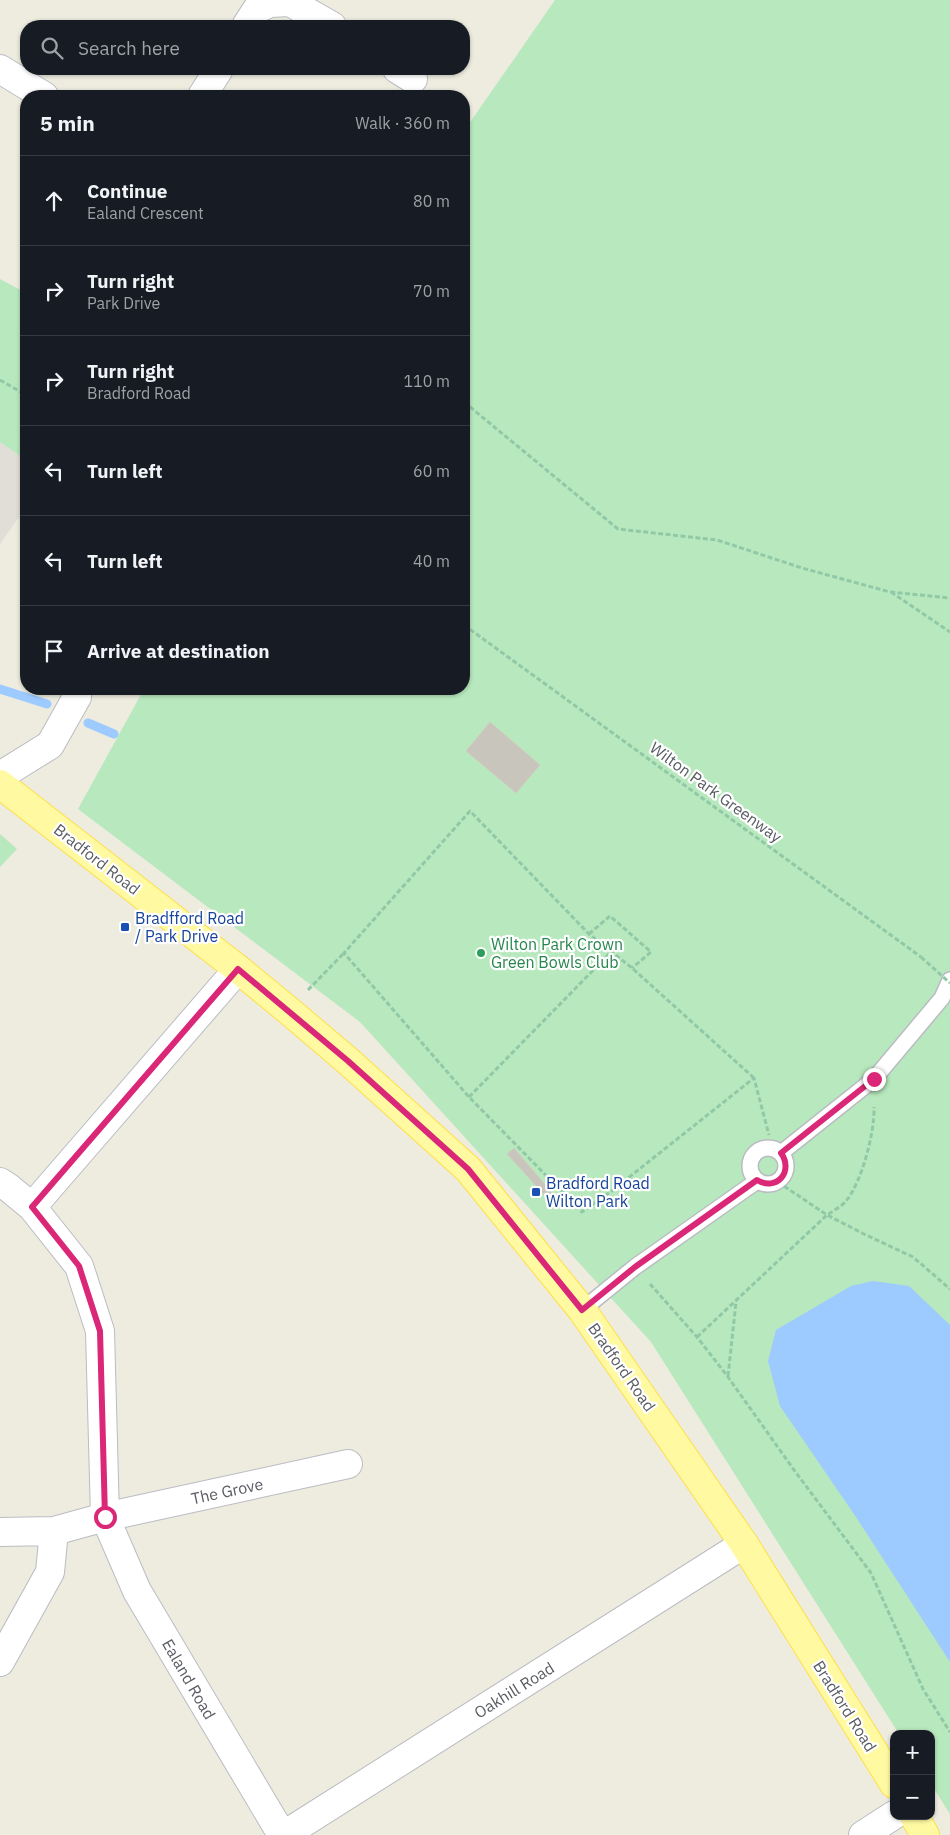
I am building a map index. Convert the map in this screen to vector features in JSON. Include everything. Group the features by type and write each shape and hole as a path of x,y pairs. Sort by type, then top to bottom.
{"main road":[{"name":"Bradford Road","path":"0,784 288,1010 468,1169 582,1310 744,1544 890,1778"},
{"path":"916,1820 925,1835"}],"street":[{"path":"250,20 257,9 270,3 290,2 322,20"},
{"path":"0,69 34,90"},
{"path":"206,90 216,75"},
{"path":"0,776 50,745 77,695"},
{"path":"32,1207 238,969"},
{"path":"0,1182 32,1207 79,1266 100,1331 105,1517"},
{"name":"The Grove","path":"0,1532 54,1531 105,1517 348,1464"},
{"name":"Ealand Road","path":"105,1517 138,1591 203,1704 283,1835"},
{"path":"0,1662 50,1572 54,1531"},
{"name":"Oakhill Road","path":"283,1835 744,1544"},
{"path":"863,1835 890,1818"}],"lane":[{"path":"777,1150 786,1163 784,1174 777,1182 767,1184 757,1180 750,1172 749,1166 753,1155 761,1149 777,1150 874,1079 942,998 950,980"},
{"path":"582,1310 635,1267 757,1180"}],"path":[{"path":"0,380 20,392"},
{"path":"470,407 618,529 717,540 802,568 890,592 950,598"},
{"path":"890,592 950,632"},
{"name":"Wilton Park Greenway","path":"470,629 921,957 950,983"},
{"path":"288,1010 344,953 470,811 589,934 632,968 754,1078 777,1150"},
{"path":"589,934 610,916 651,952 632,968"},
{"path":"469,1097 611,952"},
{"path":"344,953 469,1097 582,1212 613,1190 754,1078"},
{"path":"697,1338 827,1215 846,1201 863,1168 875,1117 874,1079"},
{"path":"777,1182 827,1215 914,1257 950,1289"},
{"path":"635,1267 697,1338 728,1377 871,1573 923,1689 950,1732"},
{"path":"728,1377 736,1302"}],"shaded area":[{"path":"0,442 20,456 20,516 0,544"}],"green space":[{"path":"555,0 950,0 950,1814 935,1790 935,1730 896,1730 651,1342 360,1022 78,809 141,695 470,695 470,122"},
{"path":"0,279 20,290 20,456 0,442"},
{"path":"0,834 17,849 0,867"}],"water":[{"path":"873,1281 909,1286 950,1325 950,1662 856,1517 780,1406 768,1361 776,1330 851,1286"}],"building":[{"path":"490,722 540,765 516,793 466,751"},
{"path":"514,1148 553,1194 548,1199 507,1154"}],"waterway":[{"path":"0,689 47,704"},
{"path":"88,723 114,734"}],"place":[{"name":"Bradfford Road / Park Drive","path":"125,927"},
{"name":"Wilton Park Crown Green Bowls Club","path":"481,953"},
{"name":"Bradford Road Wilton Park","path":"536,1192"}],"route":[{"path":"105,1517 100,1331 79,1266 32,1207 238,969 348,1061 468,1169 582,1310 635,1267 757,1180 767,1184 777,1182 784,1174 786,1168 786,1163 781,1153 874,1079"}]}
